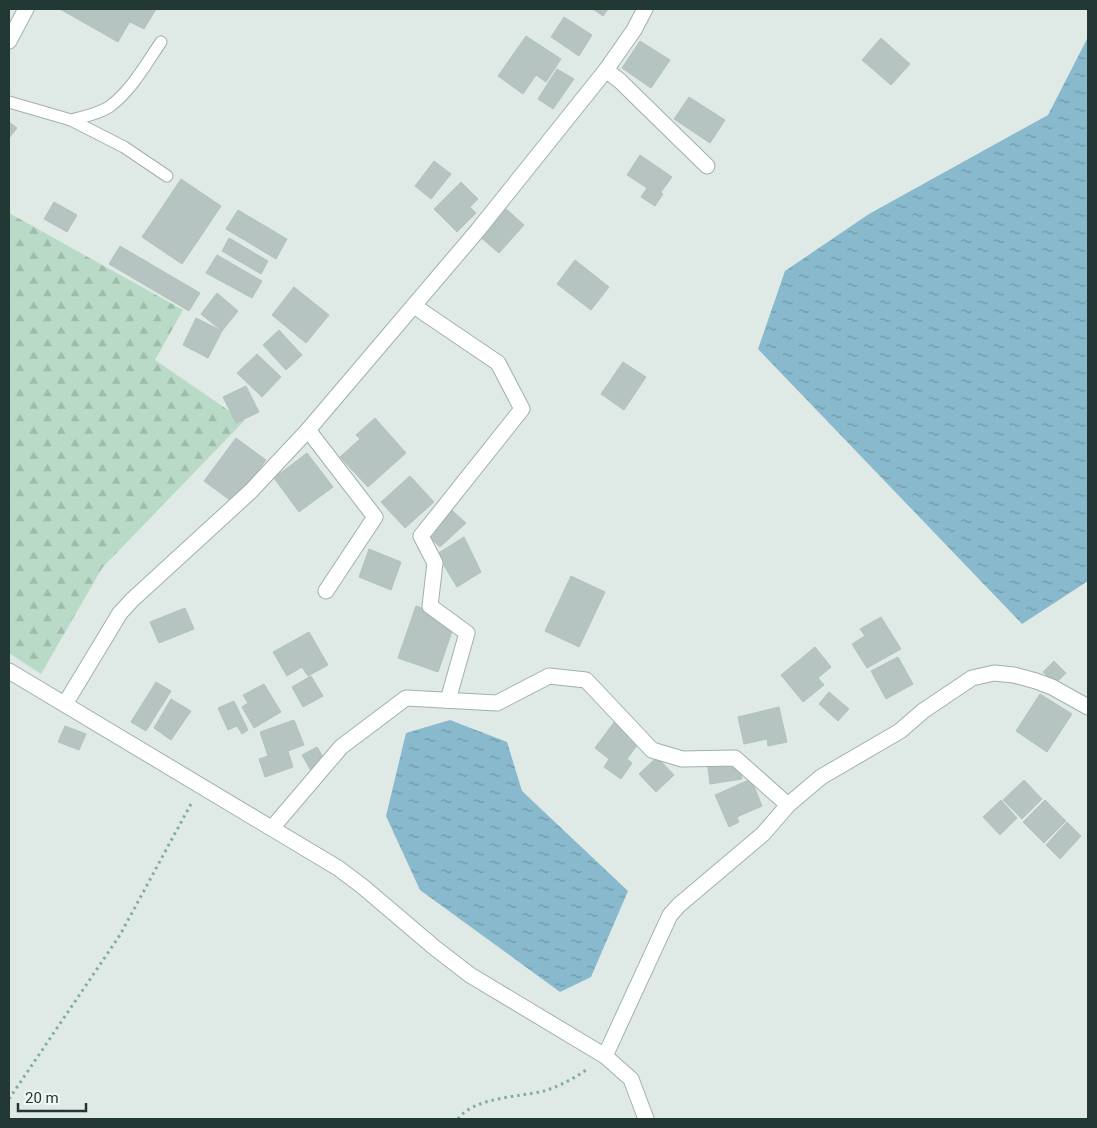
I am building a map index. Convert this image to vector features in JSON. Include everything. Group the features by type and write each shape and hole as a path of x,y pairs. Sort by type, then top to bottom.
{"street":[{"path":"9,41 26,9"},
{"path":"65,704 120,614 132,600 251,491 308,430 478,230 606,70 634,30 645,9"},
{"path":"606,70 620,81 706,166"},
{"path":"414,306 498,363 522,409 421,536 435,563 430,606 467,633 448,700"},
{"path":"308,430 375,517 326,591"},
{"path":"9,671 332,864 362,886 470,975 605,1056 631,1079 646,1119"},
{"path":"605,1056 670,915 678,905 763,834 788,805 821,777 900,731 924,711 972,678 994,673 1014,675 1052,687 1088,707"},
{"path":"272,828 341,747 406,698 496,703 549,676 586,680 652,750 682,760 735,758 788,805"}],"lane":[{"path":"71,120 108,108 119,98 140,72 161,42"},
{"path":"9,102 71,120 124,147 167,176"}],"path":[{"path":"9,1099 120,935 200,786"},
{"path":"458,1119 462,1114 480,1104 545,1091 574,1079 605,1056"}],"green space":[{"path":"9,213 183,310 155,360 244,421 102,568 41,674 9,653"}],"water":[{"path":"1088,37 1088,581 1022,624 758,349 785,271 869,214 1048,115"},
{"path":"450,720 507,742 522,791 628,891 591,977 560,992 420,890 386,816 406,733"}],"building":[{"path":"60,9 137,9 118,42"},
{"path":"137,9 156,9 144,29 130,22"},
{"path":"593,9 608,9 603,16"},
{"path":"564,17 592,35 579,56 551,37"},
{"path":"526,36 561,59 546,82 536,75 523,94 498,76"},
{"path":"881,38 910,64 891,85 862,60"},
{"path":"640,41 670,60 651,88 622,68"},
{"path":"557,69 574,79 553,109 538,99"},
{"path":"689,97 725,120 710,143 674,119"},
{"path":"9,122 17,128 9,138"},
{"path":"640,155 672,177 661,192 663,194 655,206 641,197 647,188 627,175"},
{"path":"434,161 451,174 431,199 415,186"},
{"path":"181,179 221,206 211,221 171,194"},
{"path":"461,182 478,199 470,207 476,213 457,232 434,209"},
{"path":"171,194 211,221 197,242 157,215"},
{"path":"54,202 77,215 67,232 44,219"},
{"path":"504,207 524,225 499,253 479,236"},
{"path":"238,210 287,239 276,259 226,229"},
{"path":"157,215 197,242 182,264 142,237"},
{"path":"229,238 268,261 261,274 222,251"},
{"path":"120,246 200,293 189,311 109,264"},
{"path":"217,255 262,281 252,298 206,273"},
{"path":"575,260 609,287 591,310 557,284"},
{"path":"294,287 329,315 306,343 272,315"},
{"path":"217,293 238,311 222,331 201,314"},
{"path":"196,318 222,331 208,358 183,345"},
{"path":"279,330 302,355 286,370 263,345"},
{"path":"257,354 281,377 262,397 237,373"},
{"path":"623,362 646,377 624,410 601,394"},
{"path":"246,386 259,412 236,423 223,397"},
{"path":"375,418 406,453 368,487 340,457 360,439 356,435"},
{"path":"236,438 266,460 234,503 204,481"},
{"path":"307,453 333,487 299,512 274,478"},
{"path":"410,476 434,502 405,528 381,502"},
{"path":"444,503 466,523 440,547 426,534"},
{"path":"464,537 481,572 457,587 437,554"},
{"path":"369,549 401,562 391,590 359,577"},
{"path":"571,576 605,592 579,647 545,631"},
{"path":"416,606 456,620 438,672 398,658"},
{"path":"185,608 194,629 159,643 150,622"},
{"path":"881,617 901,649 867,668 852,644 865,636 860,629"},
{"path":"309,632 328,665 308,676 302,667 287,676 273,652"},
{"path":"815,647 831,667 818,678 824,685 803,702 781,675"},
{"path":"898,657 913,684 886,699 871,671"},
{"path":"1054,661 1066,673 1055,684 1043,672"},
{"path":"311,676 323,696 303,707 292,687"},
{"path":"156,682 171,691 146,731 131,722"},
{"path":"264,684 281,712 254,728 242,707 248,703 243,695"},
{"path":"829,692 849,709 838,721 819,704"},
{"path":"1040,694 1072,714 1047,752 1016,731"},
{"path":"171,699 191,711 171,740 154,728"},
{"path":"234,701 248,730 242,734 237,726 228,730 218,708"},
{"path":"779,707 787,742 768,746 767,739 744,744 738,717"},
{"path":"618,717 644,736 627,759 632,763 621,779 604,767 609,759 595,748"},
{"path":"294,720 304,745 288,751 293,767 265,777 259,759 268,756 260,732"},
{"path":"65,726 86,734 79,750 58,742"},
{"path":"317,747 329,767 314,776 302,755"},
{"path":"738,756 742,779 710,784 707,761"},
{"path":"657,757 674,775 656,792 639,774"},
{"path":"751,779 762,806 737,817 739,822 729,827 715,795"},
{"path":"1024,780 1042,799 1022,819 1003,800"},
{"path":"1001,800 1017,818 1000,835 983,817"},
{"path":"1045,800 1066,821 1044,843 1023,822"},
{"path":"1067,822 1081,836 1060,859 1046,845"}]}
